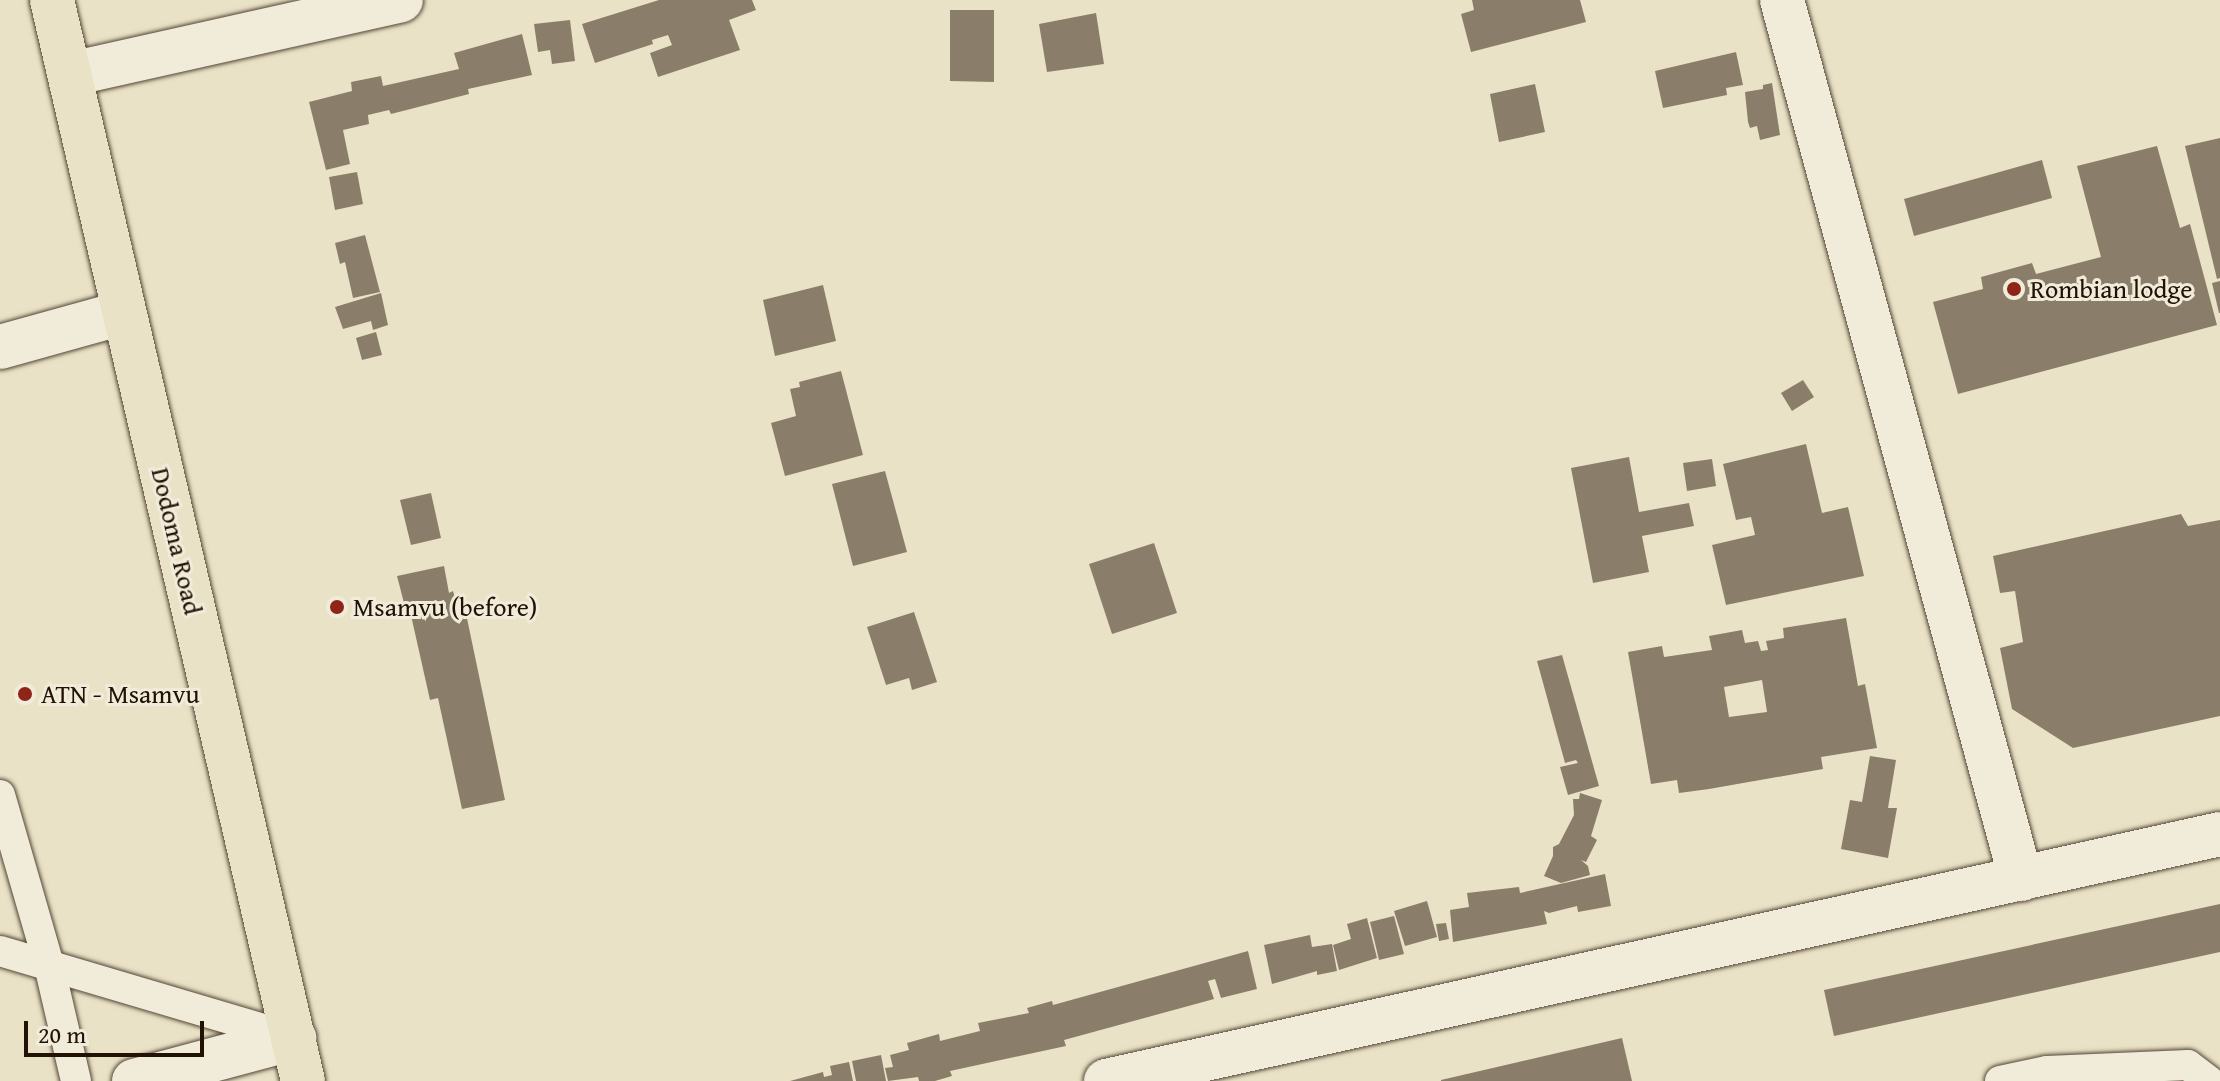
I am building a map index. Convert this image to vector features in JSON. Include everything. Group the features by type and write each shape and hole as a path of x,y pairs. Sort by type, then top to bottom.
{"highway":[{"name":"Dodoma Road","path":"52,0 303,1081"}],"street":[{"path":"71,74 401,0"},
{"path":"1782,0 2021,879"},
{"path":"0,347 123,313"},
{"path":"1106,1081 2220,834"},
{"path":"134,1081 294,1038"}],"lane":[{"path":"0,795 49,965 76,1081"},
{"path":"0,951 294,1038"},
{"path":"2000,1081 2047,1071 2188,1065 2209,1081"}],"building":[{"path":"659,0 752,0 756,10 729,20 740,50 658,77 650,53 672,45 668,35 652,40 653,44 595,63 582,24"},
{"path":"1472,0 1580,0 1586,22 1471,52 1461,14 1474,10"},
{"path":"950,10 994,10 994,82 950,81"},
{"path":"1096,13 1104,64 1047,72 1039,24"},
{"path":"570,20 575,61 552,64 550,50 538,52 534,24"},
{"path":"522,34 532,75 468,89 469,94 391,114 389,110 368,115 369,124 343,130 350,164 326,170 309,102 352,91 351,82 381,76 383,86 459,69 454,53"},
{"path":"1736,52 1743,85 1726,88 1727,95 1663,108 1655,71"},
{"path":"1772,83 1780,135 1760,140 1757,126 1750,128 1748,122 1745,92 1763,89 1763,85"},
{"path":"1535,84 1545,132 1499,142 1490,94"},
{"path":"2220,138 2220,278 2217,279 2185,146"},
{"path":"2157,146 2180,228 2190,224 2217,325 1958,394 1933,302 1983,289 1981,277 2032,263 2036,274 2101,257 2077,166"},
{"path":"2042,160 2052,198 1914,236 1904,199"},
{"path":"357,172 363,204 335,210 329,177"},
{"path":"365,235 380,292 353,298 345,262 340,264 335,243"},
{"path":"2220,281 2220,313 2219,313 2212,283"},
{"path":"823,285 836,341 775,356 763,300"},
{"path":"381,293 388,325 373,330 371,321 343,329 335,307"},
{"path":"376,332 382,355 362,360 356,338"},
{"path":"841,371 863,455 785,476 771,423 796,416 790,389 800,387 799,382"},
{"path":"1803,380 1814,397 1792,411 1781,393"},
{"path":"1806,444 1822,513 1848,507 1864,576 1726,605 1712,545 1755,535 1751,517 1736,520 1723,464"},
{"path":"1629,457 1639,512 1689,503 1694,526 1642,536 1649,572 1593,583 1571,468"},
{"path":"1712,459 1716,486 1687,491 1683,463"},
{"path":"885,471 907,552 853,566 832,484"},
{"path":"431,493 441,538 411,545 400,500"},
{"path":"2181,514 2188,526 2220,520 2220,716 2073,748 2012,709 2000,648 2023,642 2015,591 2000,593 1993,556"},
{"path":"1154,543 1177,613 1112,634 1089,564"},
{"path":"444,566 449,593 453,591 457,606 464,604 505,800 462,809 438,698 430,700 408,602 404,603 397,576"},
{"path":"914,612 937,682 912,690 909,678 886,685 867,627"},
{"path":"1846,618 1858,686 1865,684 1877,748 1821,757 1823,769 1709,789 1679,793 1677,780 1651,784 1628,652 1662,646 1664,657 1712,650 1709,636 1742,630 1745,643 1758,641 1761,651 1768,650 1766,641 1784,638 1783,628","holes":["1762,680 1767,712 1729,717 1724,687"]},
{"path":"1562,655 1599,786 1568,795 1560,767 1578,763 1576,760 1565,763 1537,661"},
{"path":"1870,756 1896,760 1888,808 1897,808 1888,858 1841,849 1850,800 1862,802"},
{"path":"1580,793 1602,800 1591,836 1597,840 1586,862 1581,860 1588,866 1590,875 1561,883 1544,876 1553,856 1553,847 1559,844 1574,815 1573,799 1579,799"},
{"path":"1605,874 1611,906 1578,912 1577,906 1549,913 1544,911 1547,924 1453,942 1450,910 1469,907 1467,893 1519,887 1520,893"},
{"path":"1427,901 1437,937 1405,946 1394,911"},
{"path":"2220,904 2220,952 1834,1036 1824,990"},
{"path":"1394,916 1404,954 1379,960 1370,922"},
{"path":"1367,918 1377,958 1339,970 1333,945 1351,939 1347,924"},
{"path":"1446,923 1449,939 1439,941 1436,924"},
{"path":"1310,935 1312,947 1332,944 1337,971 1317,975 1317,971 1272,984 1264,945"},
{"path":"1248,951 1257,989 1221,998 1215,979 1208,981 1214,999 1064,1040 1066,1046 950,1071 952,1076 935,1081 919,1081 918,1077 888,1081 885,1068 893,1067 890,1055 909,1050 907,1043 939,1034 940,1041 980,1031 978,1023 1029,1013 1027,1008 1052,1001 1053,1005"},
{"path":"1622,1038 1632,1081 1441,1081 1441,1080"},
{"path":"881,1055 886,1081 856,1081 852,1061"},
{"path":"849,1062 853,1081 790,1081 823,1072 824,1077 832,1075 830,1066"}],"place":[{"name":"Rombian lodge","path":"2014,289"},
{"name":"Msamvu (before)","path":"337,607"},
{"name":"ATN - Msamvu","path":"25,694"}]}
